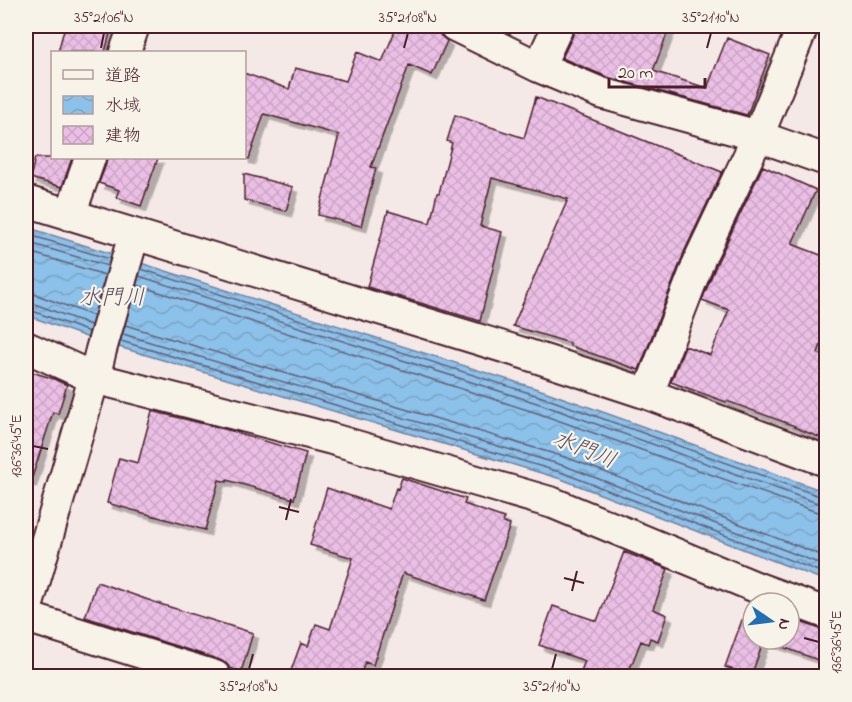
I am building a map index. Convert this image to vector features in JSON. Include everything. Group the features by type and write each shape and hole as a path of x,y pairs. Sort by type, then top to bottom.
{"street":[{"path":"125,51 134,26"},
{"path":"455,26 539,67 601,93 759,136 826,160"},
{"path":"539,67 558,26"},
{"path":"648,394 700,256 759,136 803,26"},
{"path":"70,215 90,159"},
{"path":"26,201 70,215 131,244 524,353 648,394 826,460"},
{"path":"26,611 131,244"},
{"path":"26,346 97,364 332,439 553,503 826,613"},
{"path":"26,617 215,676"}],"water":[{"name":"水門川","path":"26,227 544,391 826,492 826,581 561,479 89,338 26,315"}],"building":[{"path":"65,26 112,26 105,51 58,51"},
{"path":"397,26 438,26 440,35 447,41 432,75 409,65 371,167 376,168 361,226 318,215 339,135 264,114 249,159 246,158 246,74 289,89 295,68 346,81 357,52 382,62"},
{"path":"575,26 670,26 653,71 707,88 727,38 770,55 747,115 607,77 562,58"},
{"path":"536,97 722,172 685,250 639,370 570,346 570,343 513,326 568,199 492,178 480,226 502,232 480,321 367,287 388,211 430,223 452,143 447,141 455,115 524,138"},
{"path":"35,158 72,159 62,187 30,178"},
{"path":"107,159 158,159 141,206 116,197 119,190 99,183"},
{"path":"763,166 816,190 792,244 826,257 826,330 818,353 826,357 826,440 795,426 671,382 685,346 710,355 729,310 702,300"},
{"path":"244,174 293,187 286,211 244,200"},
{"path":"26,370 67,385 58,414 53,412 31,481 26,481"},
{"path":"152,411 240,433 306,453 294,499 227,480 227,482 219,480 205,530 107,503 119,458 138,463"},
{"path":"402,478 466,499 464,504 504,518 503,523 510,525 484,600 403,573 373,665 365,662 360,676 289,676 301,643 308,646 316,624 330,629 353,558 310,545 327,488 389,509"},
{"path":"624,552 668,569 653,609 667,615 658,641 650,638 648,644 641,641 627,676 579,676 585,661 539,645 553,606 597,621"},
{"path":"97,582 253,633 241,672 230,668 220,660 85,617"},
{"path":"801,622 826,630 826,663 794,651 801,651"},
{"path":"741,623 741,651 760,651 751,676 725,667"}]}
